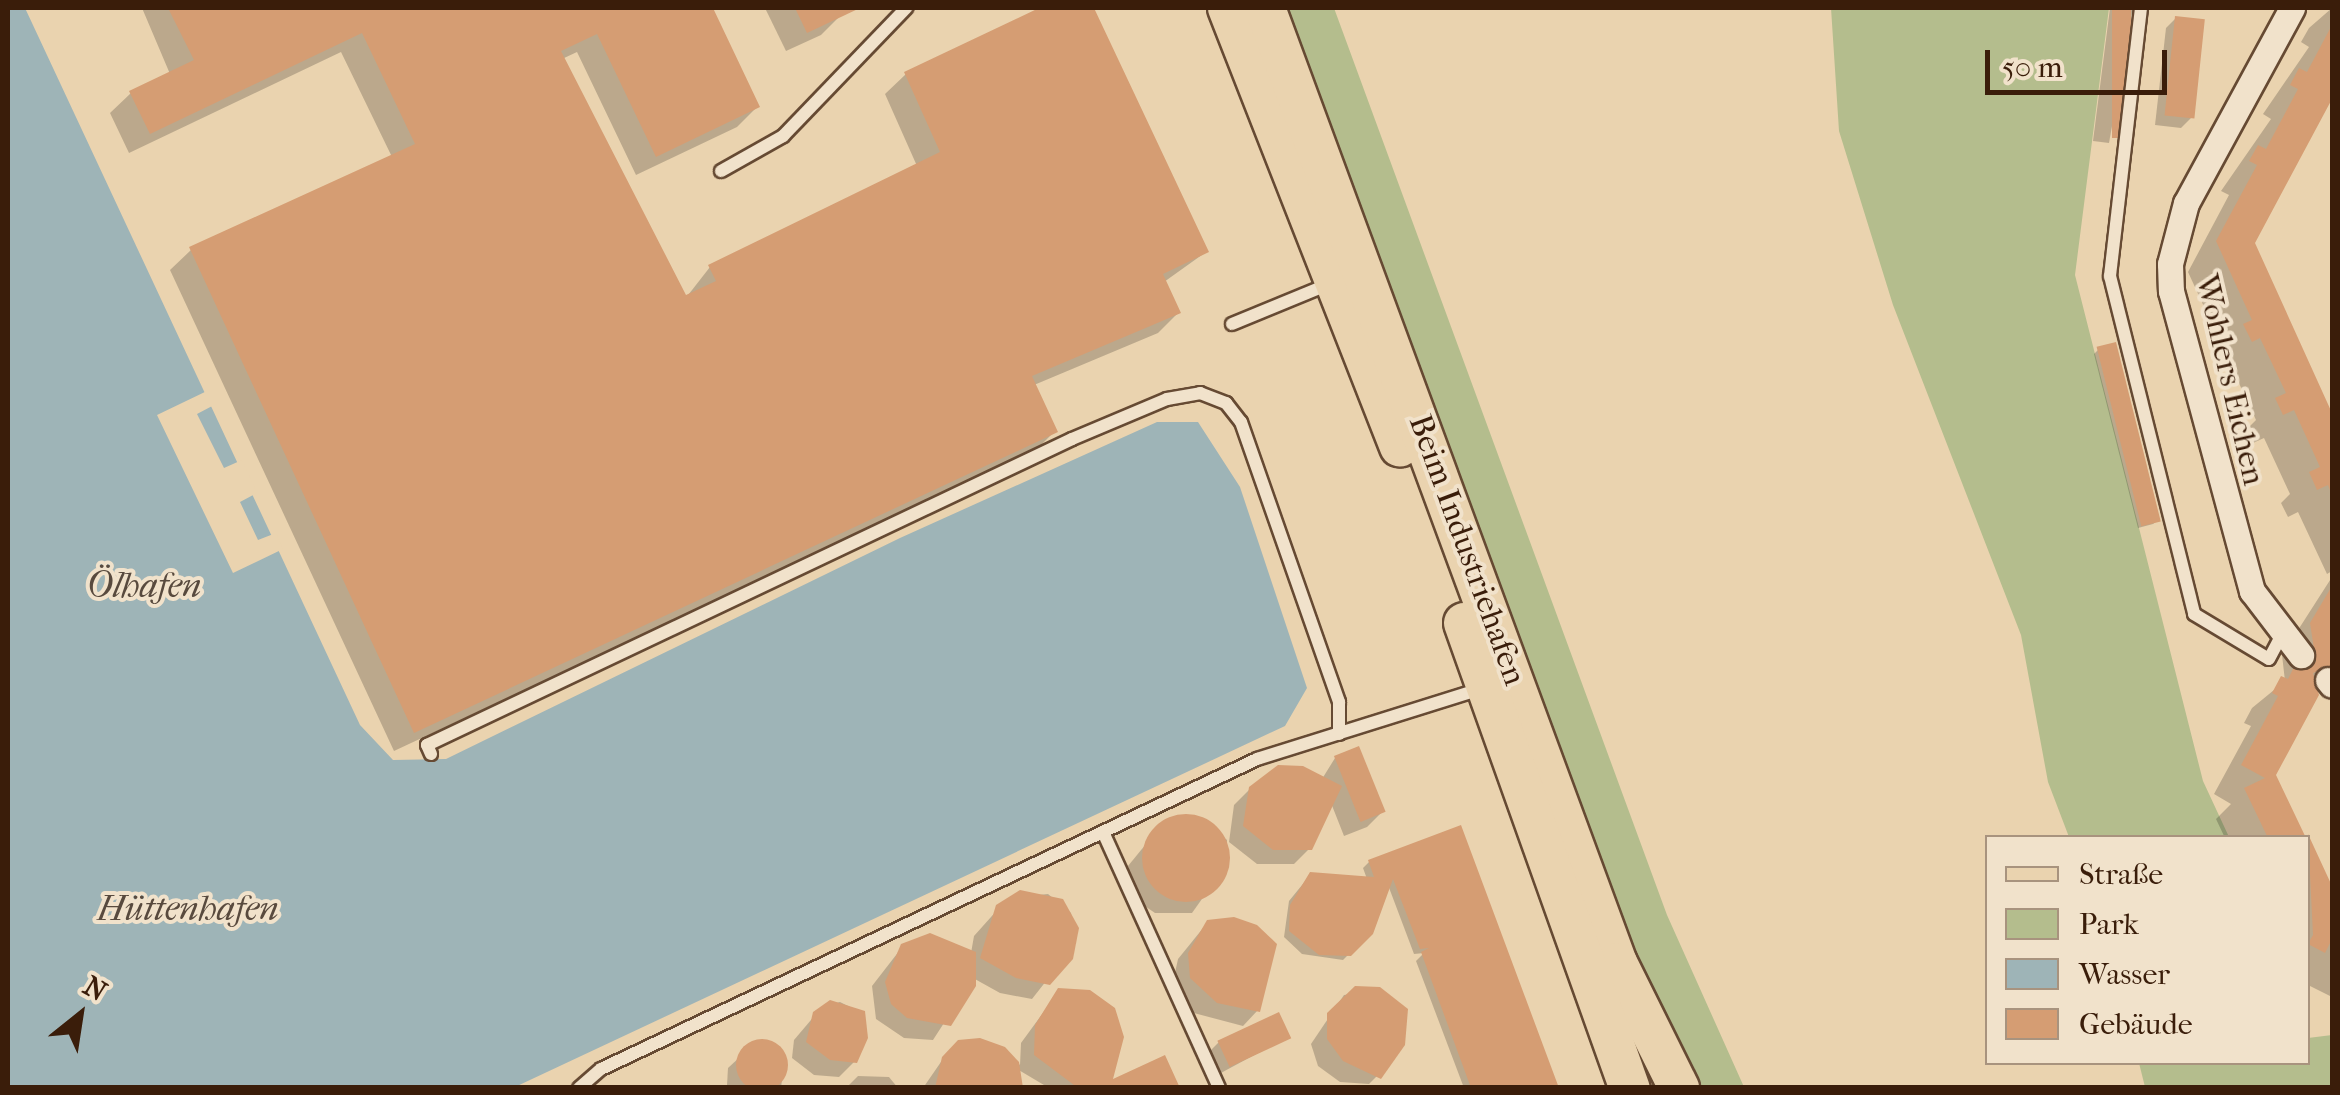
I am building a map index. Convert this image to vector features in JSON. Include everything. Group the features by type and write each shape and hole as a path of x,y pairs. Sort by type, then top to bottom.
{"main road":[{"name":"Beim Industriehafen","path":"1228,8 1336,280 1487,686 1630,1088"},
{"name":"Beim Industriehafen","path":"1265,8 1618,963 1679,1088"}],"street":[{"name":"Wohlers Eichen","path":"2291,8 2186,203 2170,264 2230,523 2252,591 2302,655"}],"lane":[{"path":"720,172 782,136 906,8"},
{"path":"2141,8 2110,276 2194,614 2270,660 2282,634"},
{"path":"1232,324 1336,280"},
{"path":"431,754 428,744 1072,438 1167,399 1200,393 1226,403 1241,422 1339,702 1338,734"},
{"path":"578,1088 601,1069 1257,759 1487,686"},
{"path":"1104,832 1218,1088"}],"green space":[{"path":"1284,8 1334,8 1667,915 1744,1087 1693,1087 1627,936"},
{"path":"1831,8 2109,8 2075,275 2203,781 2228,835 2068,835 2048,782 2021,635 1893,305 1839,131"},
{"path":"2332,1035 2332,1087 2145,1087 2140,1065 2310,1065 2310,1038"}],"water":[{"name":"Hüttenhafen","path":"8,8 25,8 360,725 393,760 446,759 900,538 1157,422 1198,422 1240,487 1307,688 1285,726 515,1087 8,1087"}],"pier":[{"path":"209,390 216,404 197,414 224,468 242,460 257,493 240,502 258,540 276,533 283,549 233,573 157,415"}],"building":[{"path":"168,8 713,8 760,107 656,157 597,34 561,51 686,295 716,281 708,265 940,152 904,72 1039,8 1094,8 1209,252 1163,274 1181,313 1032,376 1058,432 414,733 189,247 415,144 362,33 150,134 129,91 194,60"},
{"path":"795,8 860,8 807,33"},
{"path":"2112,8 2131,8 2131,138 2112,138"},
{"path":"2175,16 2205,19 2194,119 2165,115"},
{"path":"2332,25 2332,99 2255,243 2332,413 2332,495 2328,485 2317,490 2309,472 2320,467 2294,410 2283,415 2275,398 2286,393 2260,338 2252,342 2243,324 2252,320 2216,241 2257,165 2249,161 2258,145 2266,149 2298,89 2290,85 2299,68 2307,72"},
{"path":"2116,342 2161,522 2141,526 2097,347"},
{"path":"2332,586 2332,665 2313,673 2319,695 2276,775 2305,835 2267,835 2244,788 2265,778 2241,765 2278,696 2272,693 2281,676 2288,679 2293,669 2316,662 2310,623"},
{"path":"1359,746 1386,812 1361,822 1334,756"},
{"path":"1278,765 1303,766 1342,786 1312,850 1273,850 1243,826 1249,787"},
{"path":"1186,814 1211,821 1223,833 1230,858 1223,883 1211,895 1186,902 1161,895 1149,883 1142,858 1149,833 1161,821"},
{"path":"1461,825 1559,1088 1471,1088 1421,952 1429,948 1420,949 1393,879 1373,934 1351,956 1319,955 1289,931 1290,905 1310,872 1374,877 1368,860"},
{"path":"2310,838 2332,886 2332,939 2325,953 2310,945"},
{"path":"1020,890 1063,899 1079,928 1073,959 1050,985 1016,978 980,958 996,905"},
{"path":"1234,917 1257,925 1277,944 1260,1012 1217,1003 1190,978 1188,953 1207,920"},
{"path":"930,933 976,952 976,986 951,1026 907,1018 891,1004 885,982 901,944"},
{"path":"1355,986 1380,987 1408,1009 1405,1045 1381,1079 1343,1061 1327,1039 1327,1013"},
{"path":"1058,988 1090,990 1115,1008 1124,1037 1113,1079 1165,1055 1180,1088 1078,1088 1034,1055 1035,1025"},
{"path":"830,1000 865,1011 868,1038 857,1063 830,1060 806,1042 813,1012"},
{"path":"1279,1012 1291,1038 1230,1067 1217,1041"},
{"path":"980,1038 1005,1047 1019,1062 1023,1088 935,1088 942,1057 958,1040"},
{"path":"762,1039 781,1046 788,1065 781,1084 762,1091 743,1084 736,1065 743,1046"}],"water label":[{"name":"Ölhafen","path":"144,586"}]}
